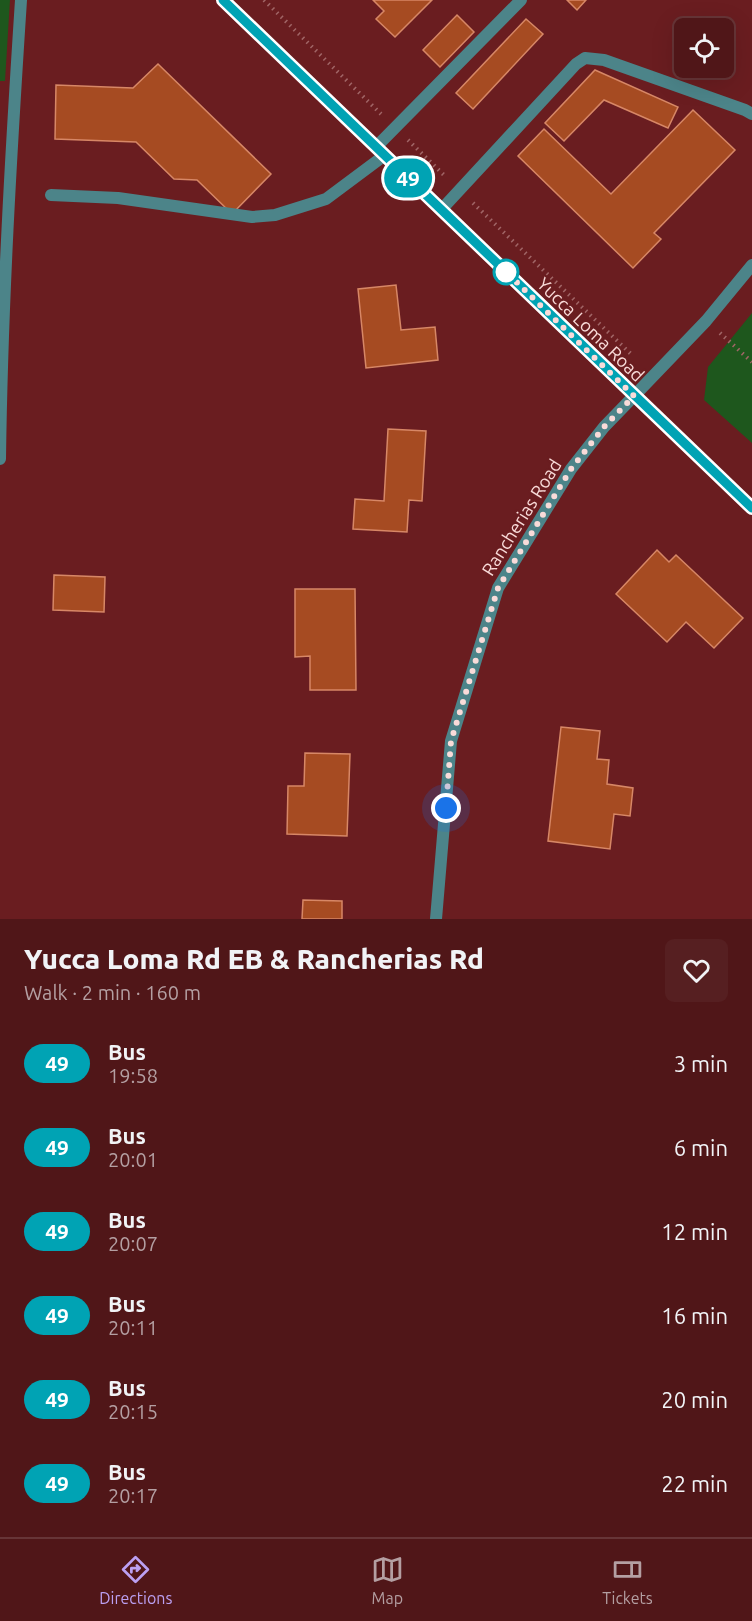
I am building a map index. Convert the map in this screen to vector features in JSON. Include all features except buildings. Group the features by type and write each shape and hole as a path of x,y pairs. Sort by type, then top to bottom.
{"main road":[{"name":"Yucca Loma Road","path":"223,0 752,508"}],"street":[{"path":"0,459 1,377 21,0"},
{"path":"51,195 118,198 252,217 275,215 326,199 381,151 521,0"},
{"path":"441,210 576,64 585,58 604,60 752,114"},
{"name":"Rancherias Road","path":"436,919 451,741 498,588 571,469 604,427 706,321 752,265"}],"path":[{"path":"706,321 752,362"}],"green space":[{"path":"0,0 10,0 5,81 0,81"},
{"path":"752,313 752,443 704,400 708,367"}],"bus line":[{"name":"49","path":"223,0 752,508"}],"route":[{"path":"446,808 451,741 498,588 571,469 604,427 634,396 506,272"}]}
